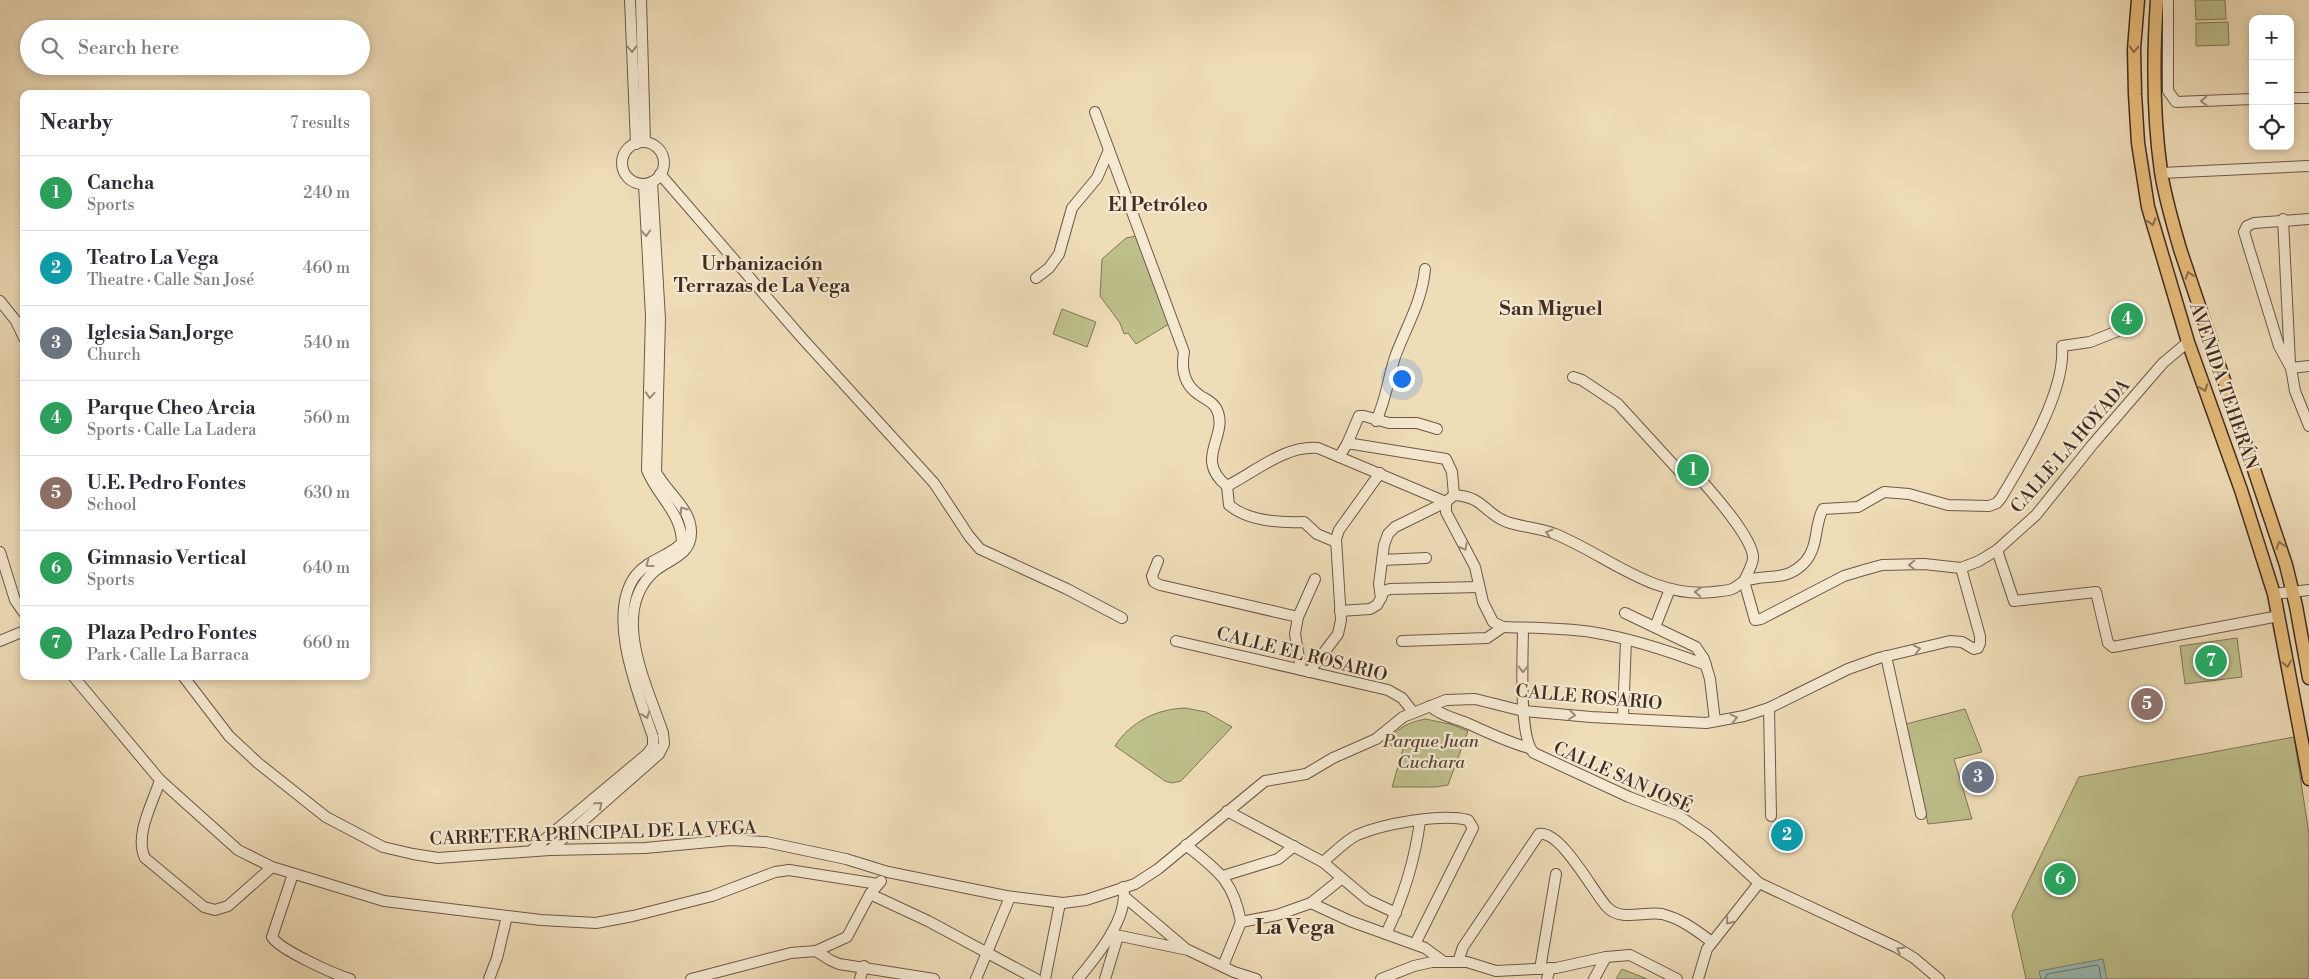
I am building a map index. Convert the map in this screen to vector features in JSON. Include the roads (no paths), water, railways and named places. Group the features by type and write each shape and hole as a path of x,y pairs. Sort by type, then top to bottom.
{"main road":[{"name":"AVENIDA TEHERÁN","path":"2138,0 2134,49 2135,94 2138,143 2148,207 2188,342 2241,490 2274,594 2309,779"},
{"name":"AVENIDA TEHERÁN","path":"2157,0 2154,94 2161,173 2180,250 2283,556 2293,592 2309,678"}],"street":[{"path":"630,0 640,143"},
{"path":"640,143 641,0"},
{"path":"2168,0 2168,91 2171,96 2176,102 2249,99"},
{"path":"2294,98 2309,98"},
{"path":"1095,112 1184,352 1182,366 1188,384 1198,395 1210,400 1219,416 1221,424 1214,442 1213,462 1218,479 1227,486 1229,505 1234,510 1263,519 1289,523 1304,522 1317,534 1336,542"},
{"path":"640,143 652,144 661,154 663,161 660,174 648,183 631,181 623,171 623,158 626,152 640,143"},
{"path":"1036,278 1049,268 1059,254 1072,208 1097,178 1109,150"},
{"path":"2161,173 2309,166"},
{"path":"660,174 802,338 934,483 969,536 980,549 1061,586 1122,618"},
{"path":"550,850 659,754 664,744 663,734 635,646 633,608 639,590 657,569 682,555 689,545 692,533 688,515 663,485 656,472 660,319 648,183"},
{"path":"532,850 647,754 653,746 653,737 634,679 626,644 624,606 628,588 635,576 647,564 673,552 682,543 682,532 676,516 652,484 647,470 651,316 648,183"},
{"path":"2309,219 2254,223 2248,226 2244,232 2284,344 2295,391 2309,426"},
{"path":"2283,220 2284,344"},
{"path":"1376,421 1383,406 1395,356 1420,298 1424,269"},
{"path":"0,301 16,320 20,329"},
{"path":"1380,598 1379,584 1382,560 1388,534 1395,527 1450,499 1468,496 1483,504 1494,516 1507,522 1553,533 1584,547 1643,580 1670,589 1705,593 1731,590 1744,581 1782,576 1794,570 1806,561 1814,546 1820,514 1823,508 1858,507 1884,492 1909,494 1948,505 1990,506 1997,503 2020,466 2050,404 2063,359 2062,346 2090,342 2123,329"},
{"name":"CALLE LA HOYADA","path":"1744,581 1755,620 1762,619 1844,576 1882,565 1924,564 1961,568 1979,561 1997,550 2036,515 2093,444 2163,363 2188,342"},
{"path":"2291,368 2309,366"},
{"path":"1573,378 1582,380 1618,404 1681,473 1686,476 1695,473 1706,485 1750,543 1754,558 1744,581"},
{"path":"1339,457 1359,416 1376,421 1400,424 1417,423 1437,428"},
{"path":"1347,444 1446,459 1452,472 1450,499 1446,512 1475,567 1483,602 1493,622 1503,627 1589,632 1667,650 1706,665"},
{"path":"1227,486 1274,460 1304,447 1318,448 1450,499"},
{"path":"1305,671 1338,634 1341,620 1336,542 1339,530 1380,473"},
{"path":"1997,550 2014,601 2096,592 2108,643 2113,647 2279,616"},
{"path":"0,552 16,600 20,606"},
{"path":"1382,560 1426,558"},
{"path":"1158,561 1152,576 1154,582 1160,585 1298,617"},
{"name":"CALLE ROSARIO","path":"1123,887 1135,884 1158,869 1186,844 1265,781 1306,774 1349,750 1376,739 1412,712 1446,700 1475,699 1523,711 1715,722 1769,708 1848,669 1886,656 1950,641 1962,642 1974,649 1978,648 1980,636 1961,568"},
{"path":"1305,671 1295,634 1298,617 1315,579"},
{"path":"1340,611 1370,609 1377,605 1384,591 1390,589 1479,587"},
{"path":"1655,627 1670,589"},
{"path":"2274,594 2309,590"},
{"path":"1625,613 1696,647 1706,665 1710,678 1715,722"},
{"path":"1402,641 1488,638 1503,627"},
{"name":"CALLE SAN JOSÉ","path":"1523,628 1523,711 1526,740 1529,748 1543,759 1679,816 1707,835 1759,883 1896,947 1914,958 1939,979"},
{"path":"0,641 20,633"},
{"path":"1623,718 1626,640"},
{"name":"CALLE EL ROSARIO","path":"1176,641 1388,690 1402,698 1412,712"},
{"path":"1886,656 1920,814"},
{"path":"77,680 160,780 238,850 272,867 384,901 507,916 596,923 633,916 703,898 775,872 789,870 878,884"},
{"name":"CARRETERA PRINCIPAL DE LA VEGA","path":"186,680 229,736 258,763 326,817 383,847 413,854 438,858 532,850 645,848 730,840 766,842 846,859 888,872 1010,897 1060,903 1086,900 1123,887"},
{"path":"1430,706 1438,713 1467,723 1504,741 1529,748"},
{"path":"1769,708 1771,816"},
{"path":"160,780 145,824 140,848 144,858 204,907 215,910 228,906 272,867"},
{"path":"1227,811 1323,862 1368,900 1396,913"},
{"path":"1323,862 1356,836 1420,820 1457,818 1468,820 1473,828 1415,944"},
{"path":"1386,934 1396,913 1416,852 1420,820"},
{"path":"1458,962 1463,947 1539,834 1545,833 1552,836 1577,865 1608,908 1617,915 1662,914 1688,924 1712,942"},
{"path":"1186,844 1224,876 1237,900 1241,922 1223,966"},
{"path":"1224,876 1278,859 1294,846"},
{"path":"691,979 791,953 816,951 847,938 870,894 888,872"},
{"path":"293,874 272,937 275,942 302,957 350,979"},
{"path":"1546,972 1556,874"},
{"path":"1241,922 1277,915 1311,903 1341,879"},
{"path":"1698,979 1707,949 1759,883"},
{"path":"1105,979 1126,898 1123,887"},
{"path":"870,894 928,921 1036,979"},
{"path":"976,979 1010,897"},
{"path":"1126,898 1188,950"},
{"path":"1045,979 1060,903"},
{"path":"1311,903 1350,921 1425,948 1444,962"},
{"path":"489,979 507,916"},
{"path":"1115,935 1188,950 1256,979"},
{"path":"1078,979 1115,935"},
{"path":"816,951 839,964 864,966 934,979"},
{"path":"1381,979 1414,966 1444,962 1467,962 1496,971 1546,972 1606,957 1630,955 1676,979"},
{"path":"1594,979 1606,957"},
{"path":"860,979 864,966"}],"water":[{"path":"2103,959 2107,979 2041,979 2039,971"}],"place":[{"name":"Parque Cheo Arcia","path":"2127,319"},
{"name":"Cancha","path":"1693,470"},
{"name":"Plaza Pedro Fontes","path":"2211,661"},
{"name":"U.E. Pedro Fontes","path":"2147,704"},
{"name":"Iglesia San Jorge","path":"1978,777"},
{"name":"Teatro La Vega","path":"1787,835"},
{"name":"Gimnasio Vertical","path":"2060,879"}],"district":[{"name":"El Petróleo","path":"1158,204"},
{"name":"Urbanización Terrazas de La Vega","path":"762,274"},
{"name":"San Miguel","path":"1551,308"},
{"name":"La Vega","path":"1295,926"}],"park label":[{"name":"Parque Juan Cuchara","path":"1431,751"}]}
